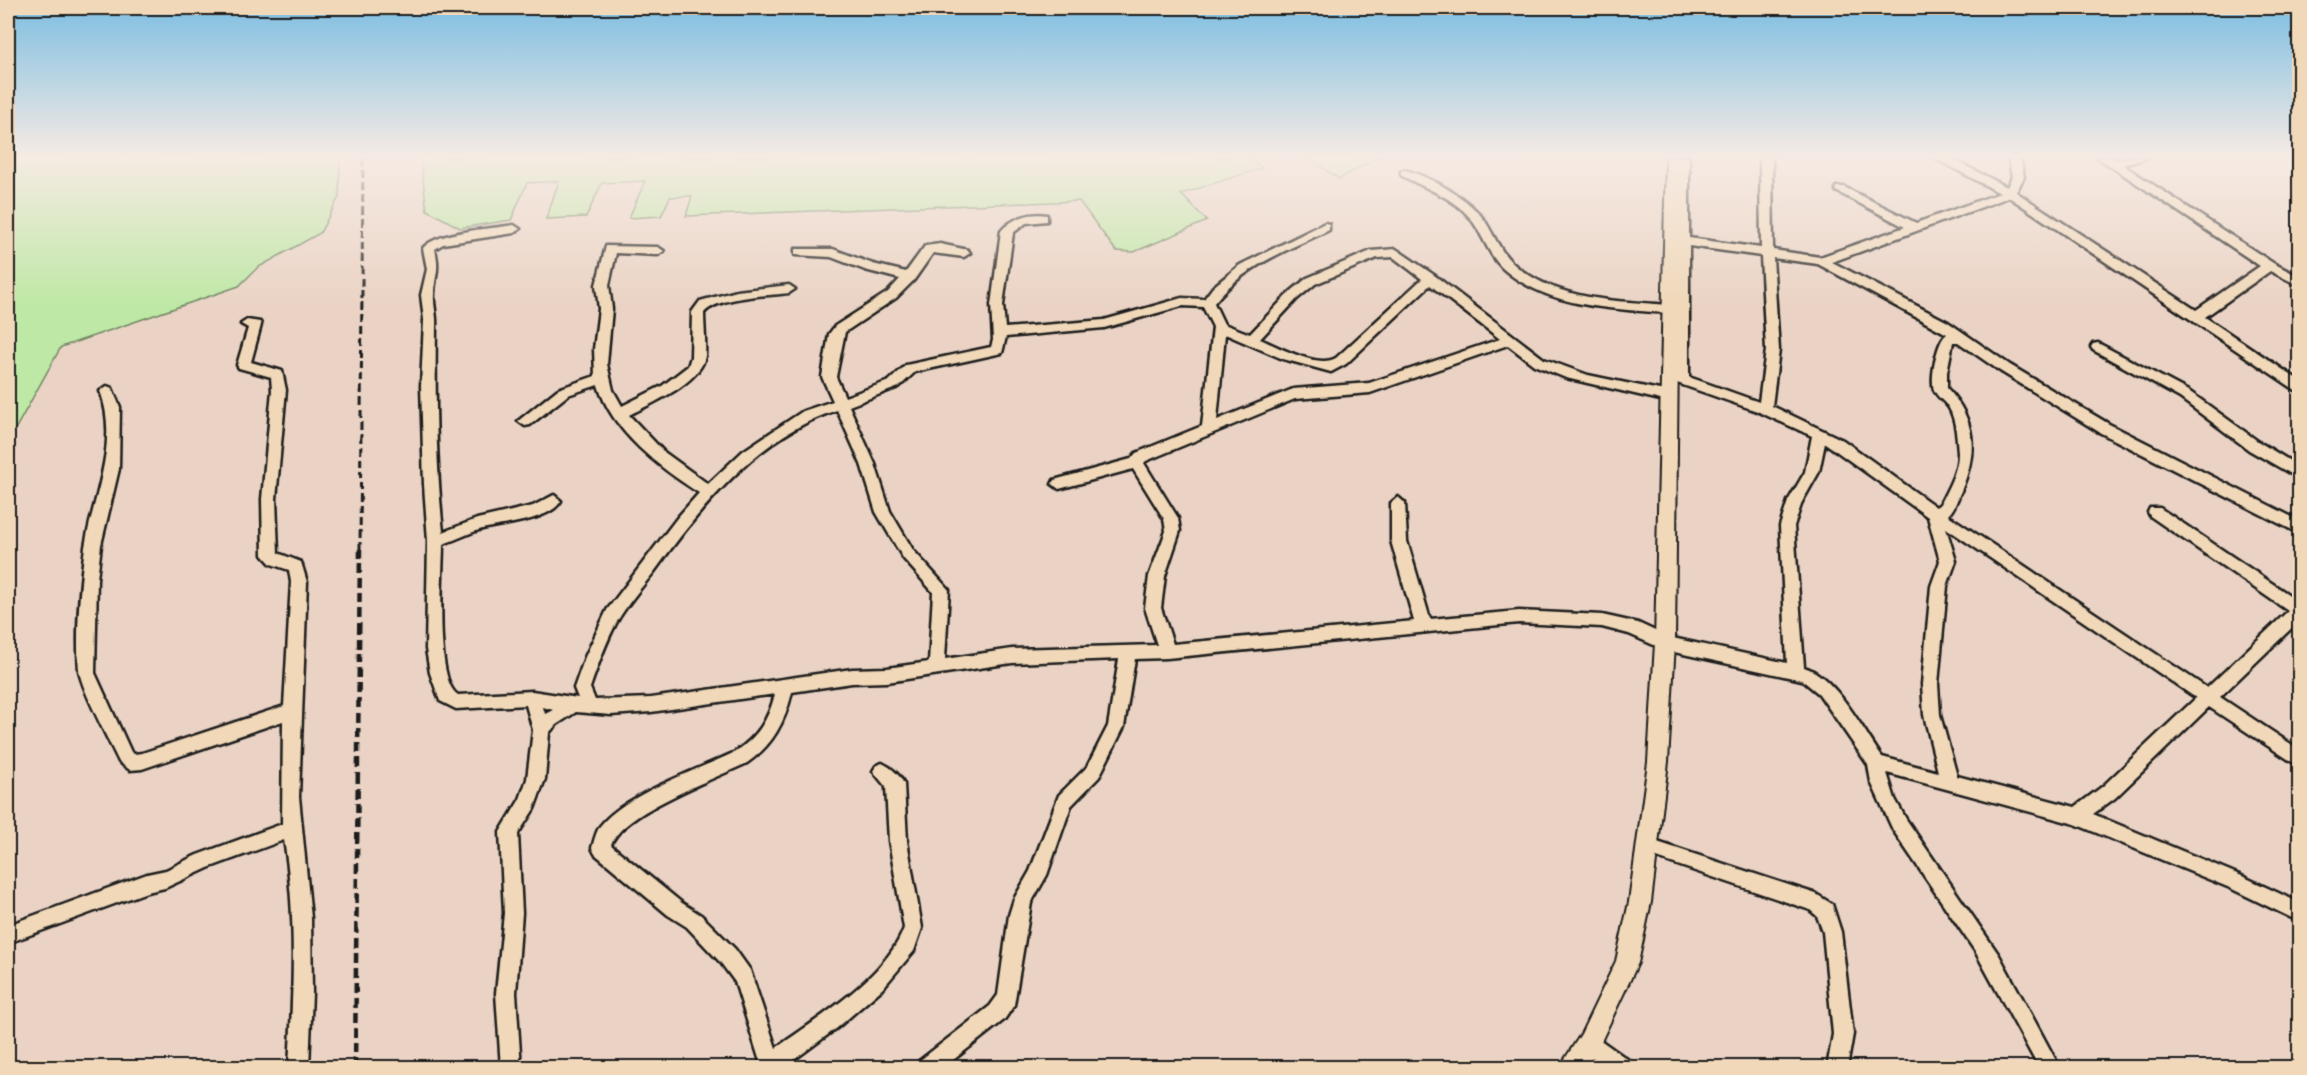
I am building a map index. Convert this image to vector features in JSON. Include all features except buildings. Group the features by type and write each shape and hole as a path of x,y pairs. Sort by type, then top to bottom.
{"main road":[{"path":"1571,1068 1589,1042 1627,963 1640,902 1658,762 1665,643 1672,207"}],"street":[{"path":"1466,207 1476,217 1493,252 1530,282 1557,294 1600,304 1669,309"},
{"path":"1683,207 1682,380 1765,407 1838,444 1935,516 1965,532 2300,760"},
{"path":"1765,407 1772,382 1774,338 1767,254 1767,207"},
{"path":"1875,207 1915,227"},
{"path":"1821,261 1970,207"},
{"path":"2033,207 2300,388"},
{"path":"2180,207 2269,266 2300,282"},
{"path":"581,706 582,688 592,657 613,615 665,544 709,492 772,436 808,414 894,384 911,368 997,350 1000,333 997,304 1007,231 1023,220 1043,218"},
{"path":"1207,303 1241,270 1325,227"},
{"path":"514,229 439,241 429,248 433,269 427,296 430,320 428,386 431,485 436,542 434,649 438,673 446,696 456,702 532,698 581,706 651,705 1012,656 1167,651 1519,617 1575,618 1632,628 1665,643 1806,674 1825,689 1876,762 1876,775 1894,812 1972,928 2050,1068"},
{"path":"1683,241 1821,261 1890,295 2104,428 2300,528"},
{"path":"937,666 941,590 908,554 882,512 868,464 829,377 836,334 850,322 892,296 910,277 929,249 940,248 964,253"},
{"path":"658,250 610,249 602,290 605,310 599,342 603,378 608,393 621,413 659,456 682,476 709,492"},
{"path":"799,252 833,253 869,267 910,277"},
{"path":"1254,339 1293,296 1311,281 1375,254 1396,253 1539,362 1564,374 1669,397"},
{"path":"2195,317 2269,266"},
{"path":"1219,327 1254,339 1293,360 1331,367 1341,361 1430,278"},
{"path":"621,413 667,388 694,368 698,357 698,312 705,304 737,295 789,289"},
{"path":"1000,333 1104,324 1182,302 1207,303"},
{"path":"1207,303 1219,327 1209,427"},
{"path":"247,324 255,325 244,365 277,374 279,390 269,500 271,555 276,560 296,566 299,582 292,711 291,829 298,867 301,937 302,1009 299,1068"},
{"path":"1935,516 1946,508 1964,467 1960,420 1955,406 1940,389 1940,372 1947,340 1953,336 1961,338"},
{"path":"1059,484 1136,463 1142,457 1209,427 1252,413 1293,394 1330,393 1370,388 1510,340"},
{"path":"2098,347 2185,395 2254,446 2300,474"},
{"path":"525,421 563,392 603,378"},
{"path":"107,391 113,407 112,469 93,545 90,568 87,673 124,757 130,762 142,761 292,711"},
{"path":"1796,672 1796,632 1787,526 1795,501 1812,472 1819,435"},
{"path":"1136,463 1171,518 1173,531 1157,576 1153,608 1167,651"},
{"path":"436,542 477,525 537,511 554,501"},
{"path":"1398,503 1399,541 1424,626"},
{"path":"2077,816 2109,792 2184,723 2207,697 2299,610 2155,512"},
{"path":"1935,516 1948,561 1938,595 1930,684 1932,715 1950,783"},
{"path":"926,1068 998,1012 1006,998 1017,915 1023,899 1038,874 1065,801 1093,772 1116,727 1128,653"},
{"path":"785,686 779,710 770,731 756,748 727,766 685,781 652,800 607,829 600,838 601,848 675,909 694,921 728,956 742,976 772,1066 864,992 906,949 912,939 913,928 898,841 895,784 882,771"},
{"path":"510,1068 506,993 513,913 509,832 528,803 536,778 541,730 532,698"},
{"path":"541,730 550,720 581,706"},
{"path":"1876,762 2077,816 2236,882 2300,914"},
{"path":"8,934 147,883 165,881 201,862 241,850 291,829"},
{"path":"1648,847 1816,903 1825,910 1832,932 1843,1034 1837,1068"},
{"path":"1589,1042 1623,1068"}],"green space":[{"path":"8,207 334,207 320,233 257,268 239,286 61,347 12,435 8,553"},
{"path":"427,207 517,207 511,220 460,228 427,210"},
{"path":"550,207 591,207 586,217 546,219"},
{"path":"634,207 665,207 661,216 629,218"},
{"path":"689,207 917,207 686,216"},
{"path":"1084,207 1194,207 1207,221 1134,252 1116,251"}],"railway":[{"path":"360,550 363,207"},
{"path":"355,1068 360,549"}]}
